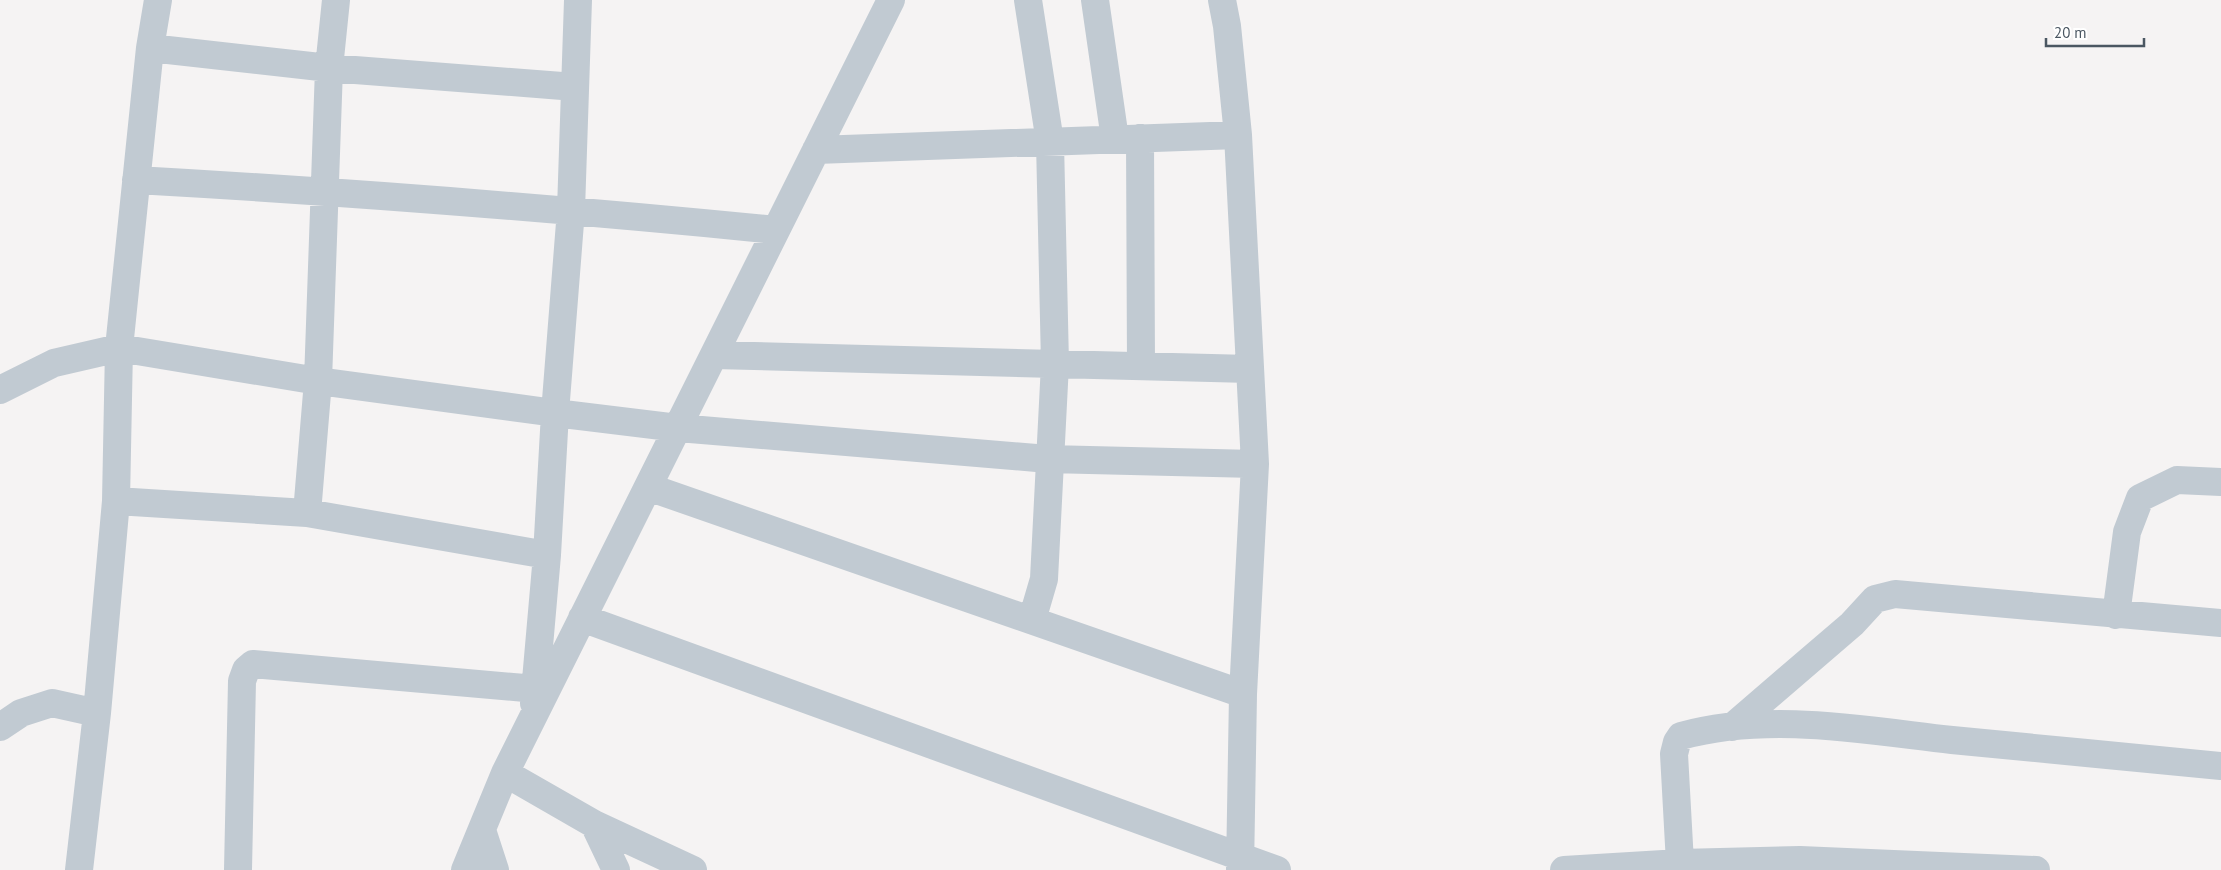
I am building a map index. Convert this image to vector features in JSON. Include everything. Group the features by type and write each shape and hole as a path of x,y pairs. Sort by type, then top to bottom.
{"street":[{"path":"79,870 97,713 116,501 119,348 150,48 158,0"},
{"path":"307,513 318,381 329,68 336,0"},
{"path":"533,716 547,555 555,413 571,210 578,0"},
{"path":"465,870 505,773 891,0"},
{"path":"1028,0 1050,142 1055,364 1048,459 1048,526 1044,579 1032,620"},
{"path":"1095,0 1127,139 1141,366"},
{"path":"1222,0 1227,26 1238,135 1254,464 1243,694 1240,864"},
{"path":"150,48 329,68 575,87"},
{"path":"816,150 1238,135"},
{"path":"136,180 326,190 571,210 776,230"},
{"path":"0,390 54,363 119,348 318,381 678,428 1048,459 1254,464"},
{"path":"714,355 1250,369"},
{"path":"2116,615 2127,532 2140,498 2177,480 2221,482"},
{"path":"648,487 1243,694"},
{"path":"116,501 307,513 547,555"},
{"path":"1732,727 1852,624 1875,599 1895,594 2221,623"},
{"path":"582,618 1240,864 1277,870"},
{"path":"238,870 242,681 246,670 253,664 536,689"},
{"path":"0,727 21,713 52,703 97,713"},
{"path":"1680,863 1674,754 1677,742 1681,736 1705,729 1798,723 2221,766"},
{"path":"505,773 594,824 693,870"},
{"path":"594,824 616,870"},
{"path":"482,830 494,870"},
{"path":"1564,870 1680,863 1800,860 1883,866 2036,870"}]}
